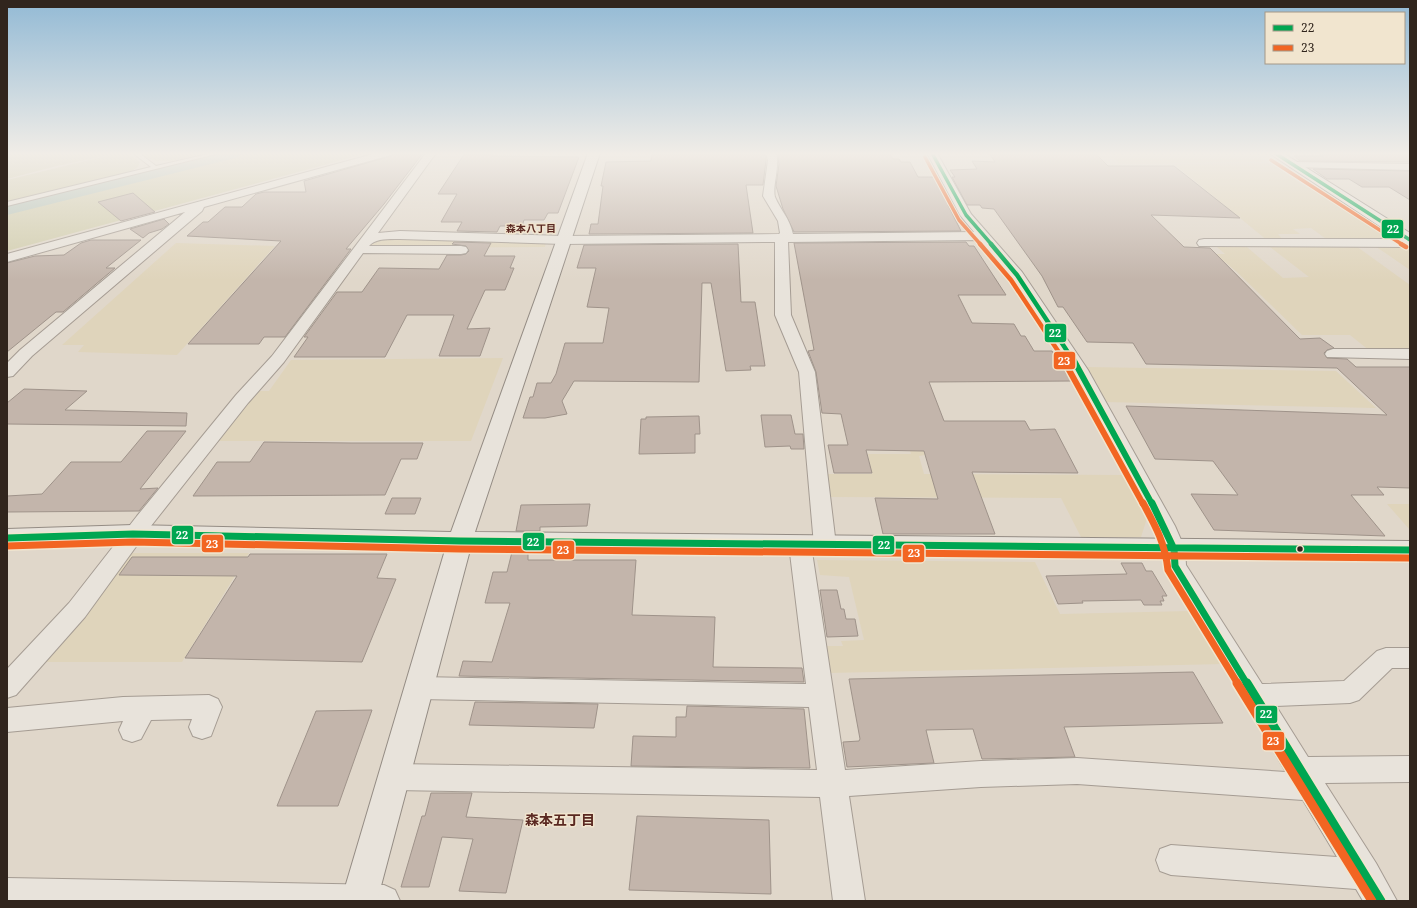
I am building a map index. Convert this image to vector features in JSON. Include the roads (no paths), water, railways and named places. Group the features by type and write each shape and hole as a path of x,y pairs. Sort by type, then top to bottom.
{"street":[{"path":"7,258 232,195"},
{"path":"7,687 77,610 133,534 242,399 278,358 366,245 401,195"},
{"path":"7,894 368,900 394,777 460,541 579,195"},
{"path":"769,195 784,221 787,234 781,239"},
{"path":"955,195 966,215 1017,275 1080,370 1164,526 1174,549 1175,566 1381,901"},
{"path":"1340,195 1410,242"},
{"path":"8,370 156,242 198,209 198,205"},
{"path":"366,245 562,245 781,239 793,237 983,236"},
{"path":"781,239 783,315 807,372 812,545 820,696 849,901"},
{"path":"1204,243 1410,242"},
{"path":"1333,354 1410,354"},
{"path":"7,538 133,534 460,541 1174,549 1410,550"},
{"path":"1256,696 1350,692 1386,658 1410,658"},
{"path":"419,688 820,696"},
{"path":"7,720 123,709 138,719 209,707 202,727"},
{"path":"394,777 832,784 981,774 1077,771 1306,778 1410,769"},
{"path":"1171,860 1365,874"}],"lane":[{"path":"7,204 42,195"}],"waterway":[{"path":"7,209 62,195"}],"district":[{"name":"森本八丁目","path":"531,228"},
{"name":"森本五丁目","path":"560,820"}]}
